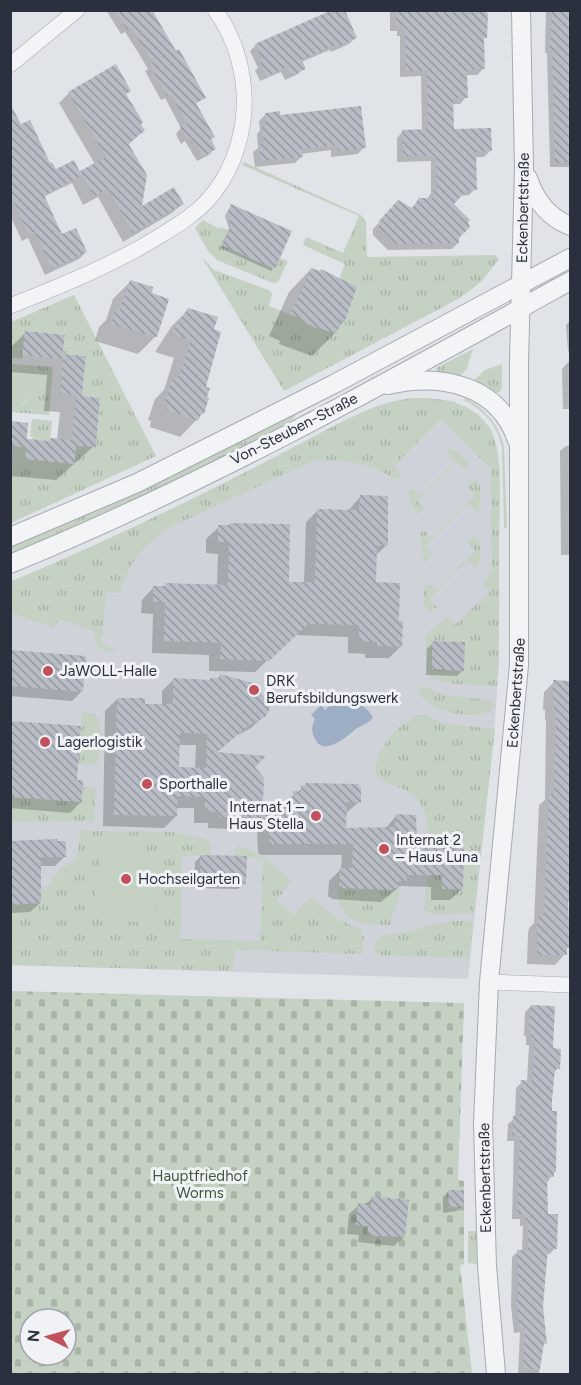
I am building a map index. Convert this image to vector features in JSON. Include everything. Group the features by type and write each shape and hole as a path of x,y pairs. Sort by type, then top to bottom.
{"street":[{"path":"10,65 77,10"},
{"path":"10,306 80,278 131,254 186,219 208,200 217,188 235,156 243,123 244,86 231,38 215,10"},
{"name":"Eckenbertstraße","path":"496,1374 487,1266 484,1092 489,982 518,685 520,285 524,231 521,10"},
{"path":"524,168 533,194 540,204 553,216 570,226"},
{"name":"Von-Steuben-Straße","path":"10,537 137,483 334,384 570,258"},
{"name":"Von-Steuben-Straße","path":"10,564 125,514 286,435 570,281"},
{"path":"373,388 403,381 427,381 445,382 476,392 491,400 503,412 514,432 519,448"},
{"path":"489,982 570,985"}],"shaded area":[{"name":"DRK Berufsbildungswerk","path":"424,398 453,401 476,413 491,429 498,454 499,666 468,979 11,965 11,582 89,549 181,505 354,416 379,405 399,400"}],"green space":[{"path":"244,162 361,215 366,222 367,257 495,255 499,259 482,281 460,298 284,391 203,259 214,270 269,290 272,294 269,306 302,319 301,321 317,329 319,326 336,334 342,320 345,321 357,287 339,279 345,264 303,245 306,237 343,253 359,216 242,165"},
{"path":"203,220 219,229 220,227 229,230 222,245 274,269 280,258 288,261 278,282 273,283 217,260 208,251 195,228"},
{"path":"74,295 156,456 11,523 11,446 26,447 26,459 74,464 76,445 96,447 100,398 82,396 86,356 63,354 65,335 25,331 22,359 11,358 11,322"},
{"path":"473,349 467,368 458,379 437,372 436,368"},
{"path":"11,364 27,365 34,385 29,398 24,403 11,406"},
{"path":"502,364 500,392 494,394 470,384 485,370"},
{"path":"27,365 53,367 49,415 11,412 10,406 24,404 32,390 32,375"},
{"path":"411,398 446,400 467,408 484,421 495,441 500,484 497,686 452,684 432,679 426,668 426,634 447,617 455,625 490,591 482,582 492,572 491,469 441,419 394,466 402,475 396,480 377,469 356,463 335,460 313,461 164,530 138,554 119,593 106,592 103,634 100,642 115,650 112,653 98,648 94,639 95,632 59,619 54,628 11,613 10,582 171,509 337,424 373,408"},
{"path":"465,398 485,412 495,424 504,446 507,528 504,528 500,439 489,419 478,408 464,400"},
{"path":"297,412 293,419 282,427 122,507 11,556 11,547 118,500"},
{"path":"32,419 52,421 50,441 32,440 33,437 30,437"},
{"path":"451,449 456,450 469,463 468,467 465,470 456,462 417,501 425,509 421,513 416,513 407,492 412,488 420,496 455,461 447,452"},
{"path":"472,481 478,481 480,488 479,509 477,512 468,504 425,547 433,555 424,561 420,533 424,530 432,538 475,495 467,487"},
{"path":"473,537 478,538 480,545 478,565 476,568 468,560 429,599 437,607 430,613 424,604 425,584 428,582 436,590 475,551 467,542"},
{"path":"425,686 443,695 487,700 494,704 494,708 477,715 443,710 424,699 419,692 421,687"},
{"path":"82,711 94,714 100,725 101,738 97,765 78,764"},
{"path":"417,715 425,715 445,724 495,729 474,913 435,915 426,912 424,908 428,875 442,875 442,889 463,889 464,849 429,843 428,824 419,801 405,790 382,781 376,775 378,757 382,748 394,732"},
{"path":"83,787 96,788 94,821 11,822 11,797 82,802"},
{"path":"80,831 173,832 207,839 210,843 211,855 182,856 180,939 260,941 263,859 235,856 235,849 239,845 266,859 292,880 276,901 294,915 311,897 338,919 361,930 364,937 362,954 235,950 233,971 11,965 11,905 41,903 41,887 48,885 59,870 77,859"},
{"name":"Hochseilgarten","path":"123,839 140,844 146,850 154,867 157,888 156,907 154,914 143,921 118,920 104,913 97,902 96,874 105,848 111,842"},
{"path":"338,873 340,873 339,886 342,888 350,886 355,889 366,889 366,887 394,890 399,888 399,897 390,925 362,923 344,912 338,898"},
{"path":"454,921 473,921 469,958 374,955 376,940 383,935 411,932 424,926"},
{"name":"Hauptfriedhof Worms","path":"11,991 464,1003 458,1180 464,1181 464,1264 460,1265 472,1374 11,1374"},
{"path":"468,1231 476,1231 477,1264 468,1263"}],"water":[{"path":"346,697 362,705 373,718 335,744 323,746 313,735 312,728 315,719 311,715 321,705 325,710 338,698"}],"building":[{"path":"115,10 152,10 176,51 179,49 206,98 196,103 215,137 211,139 216,149 203,156 191,137 187,139 180,127 187,124 171,94 167,96 150,65 153,63 141,43 131,28 127,30"},
{"path":"332,10 345,10 357,38 302,60 306,69 291,75 287,67 266,77 260,63 263,62 255,44"},
{"path":"396,10 486,10 488,15 487,38 484,38 485,69 467,70 468,98 453,98 454,129 491,128 492,151 476,152 477,190 467,190 454,204 470,220 468,222 470,227 459,238 459,243 395,244 379,229 379,221 398,200 412,208 419,198 433,198 432,190 437,190 436,156 403,156 402,130 428,129 427,71 406,71 405,30 403,30 403,25 396,25"},
{"path":"552,10 570,10 570,162 555,163 552,49 550,49"},
{"path":"116,64 131,91 126,94 143,122 141,124 145,131 128,143 147,175 142,206 174,187 184,204 133,233 108,188 94,196 80,171 106,157 68,92"},
{"path":"10,104 21,124 30,120 50,163 52,162 56,169 74,160 82,176 44,195 62,234 76,228 87,252 52,269 35,232 29,235 10,193"},
{"path":"361,106 366,148 338,151 337,145 302,149 303,157 261,161 259,144 264,144 262,126 266,125 265,113 280,111 280,115"},
{"path":"231,204 292,231 275,269 222,245 231,225 227,213"},
{"path":"311,268 320,271 321,269 357,287 345,321 342,320 336,334 300,321 302,319 291,314"},
{"path":"130,280 153,287 152,293 169,299 157,337 111,324 116,308 120,310"},
{"path":"188,308 218,317 214,329 221,332 206,387 210,388 207,397 209,398 204,414 201,413 198,421 166,409 168,404 164,403 172,380 175,381 177,376 179,377 191,340 171,334"},
{"path":"25,331 65,335 63,354 86,356 82,396 100,398 96,447 76,446 75,464 25,459 26,447 10,446 10,421 28,423 27,439 72,440 76,395 60,394 63,359 22,355"},
{"path":"360,495 388,496 388,546 377,546 376,582 400,583 399,621 403,621 402,647 377,646 377,642 359,641 359,625 308,624 269,661 220,659 221,643 164,641 165,602 153,602 153,586 165,586 165,583 228,585 229,542 218,542 218,525 230,525 230,523 290,524 289,582 315,582 317,509 359,510"},
{"path":"432,641 465,642 464,671 432,669"},
{"name":"JaWOLL-Halle","path":"10,650 86,656 83,692 10,686"},
{"path":"220,674 253,683 270,705 265,717 249,725 217,752 266,756 255,767 264,778 263,802 286,802 287,798 293,798 293,791 301,792 301,785 305,786 306,783 359,784 361,803 347,802 346,828 395,827 396,814 416,815 417,842 457,843 457,848 464,849 463,889 442,889 442,875 407,875 407,881 399,881 399,888 395,890 342,888 339,886 340,868 352,868 353,844 272,844 269,842 269,818 219,817 219,812 205,811 205,797 178,796 177,816 114,815 117,698 145,698 145,704 173,704 173,678 210,680 210,678 220,678","holes":["180,733 207,734 206,768 179,767"]},
{"path":"553,680 570,681 570,901 568,901 570,947 567,948 567,955 537,955 537,923 539,916 544,916 549,794 554,794 556,710 554,710 553,701"},
{"path":"10,721 81,726 77,780 83,780 82,802 10,797"},
{"path":"57,839 57,841 66,841 66,857 41,857 41,903 10,905 10,841"},
{"path":"200,855 247,856 246,884 200,882"},
{"path":"531,1005 555,1006 553,1048 561,1049 560,1069 555,1069 552,1100 552,1111 557,1111 556,1172 554,1172 554,1177 547,1177 548,1214 558,1214 557,1249 548,1248 543,1307 547,1344 544,1343 540,1369 523,1369 525,1327 520,1328 516,1298 518,1298 517,1250 528,1250 528,1221 525,1221 525,1214 517,1214 520,1136 512,1135 513,1116 520,1117 521,1080 532,1081 535,1040 531,1040 531,1030 529,1030"},
{"path":"448,1190 464,1190 464,1206 449,1208"},
{"path":"372,1196 409,1200 405,1237 376,1236 367,1233 368,1226 356,1225 358,1203 371,1205"}],"place":[{"name":"JaWOLL-Halle","path":"48,671"},
{"name":"DRK Berufsbildungswerk","path":"254,690"},
{"name":"Lagerlogistik","path":"45,742"},
{"name":"Sporthalle","path":"147,784"},
{"name":"Internat 1 – Haus Stella","path":"316,816"},
{"name":"Internat 2 – Haus Luna","path":"384,849"},
{"name":"Hochseilgarten","path":"126,879"}]}
